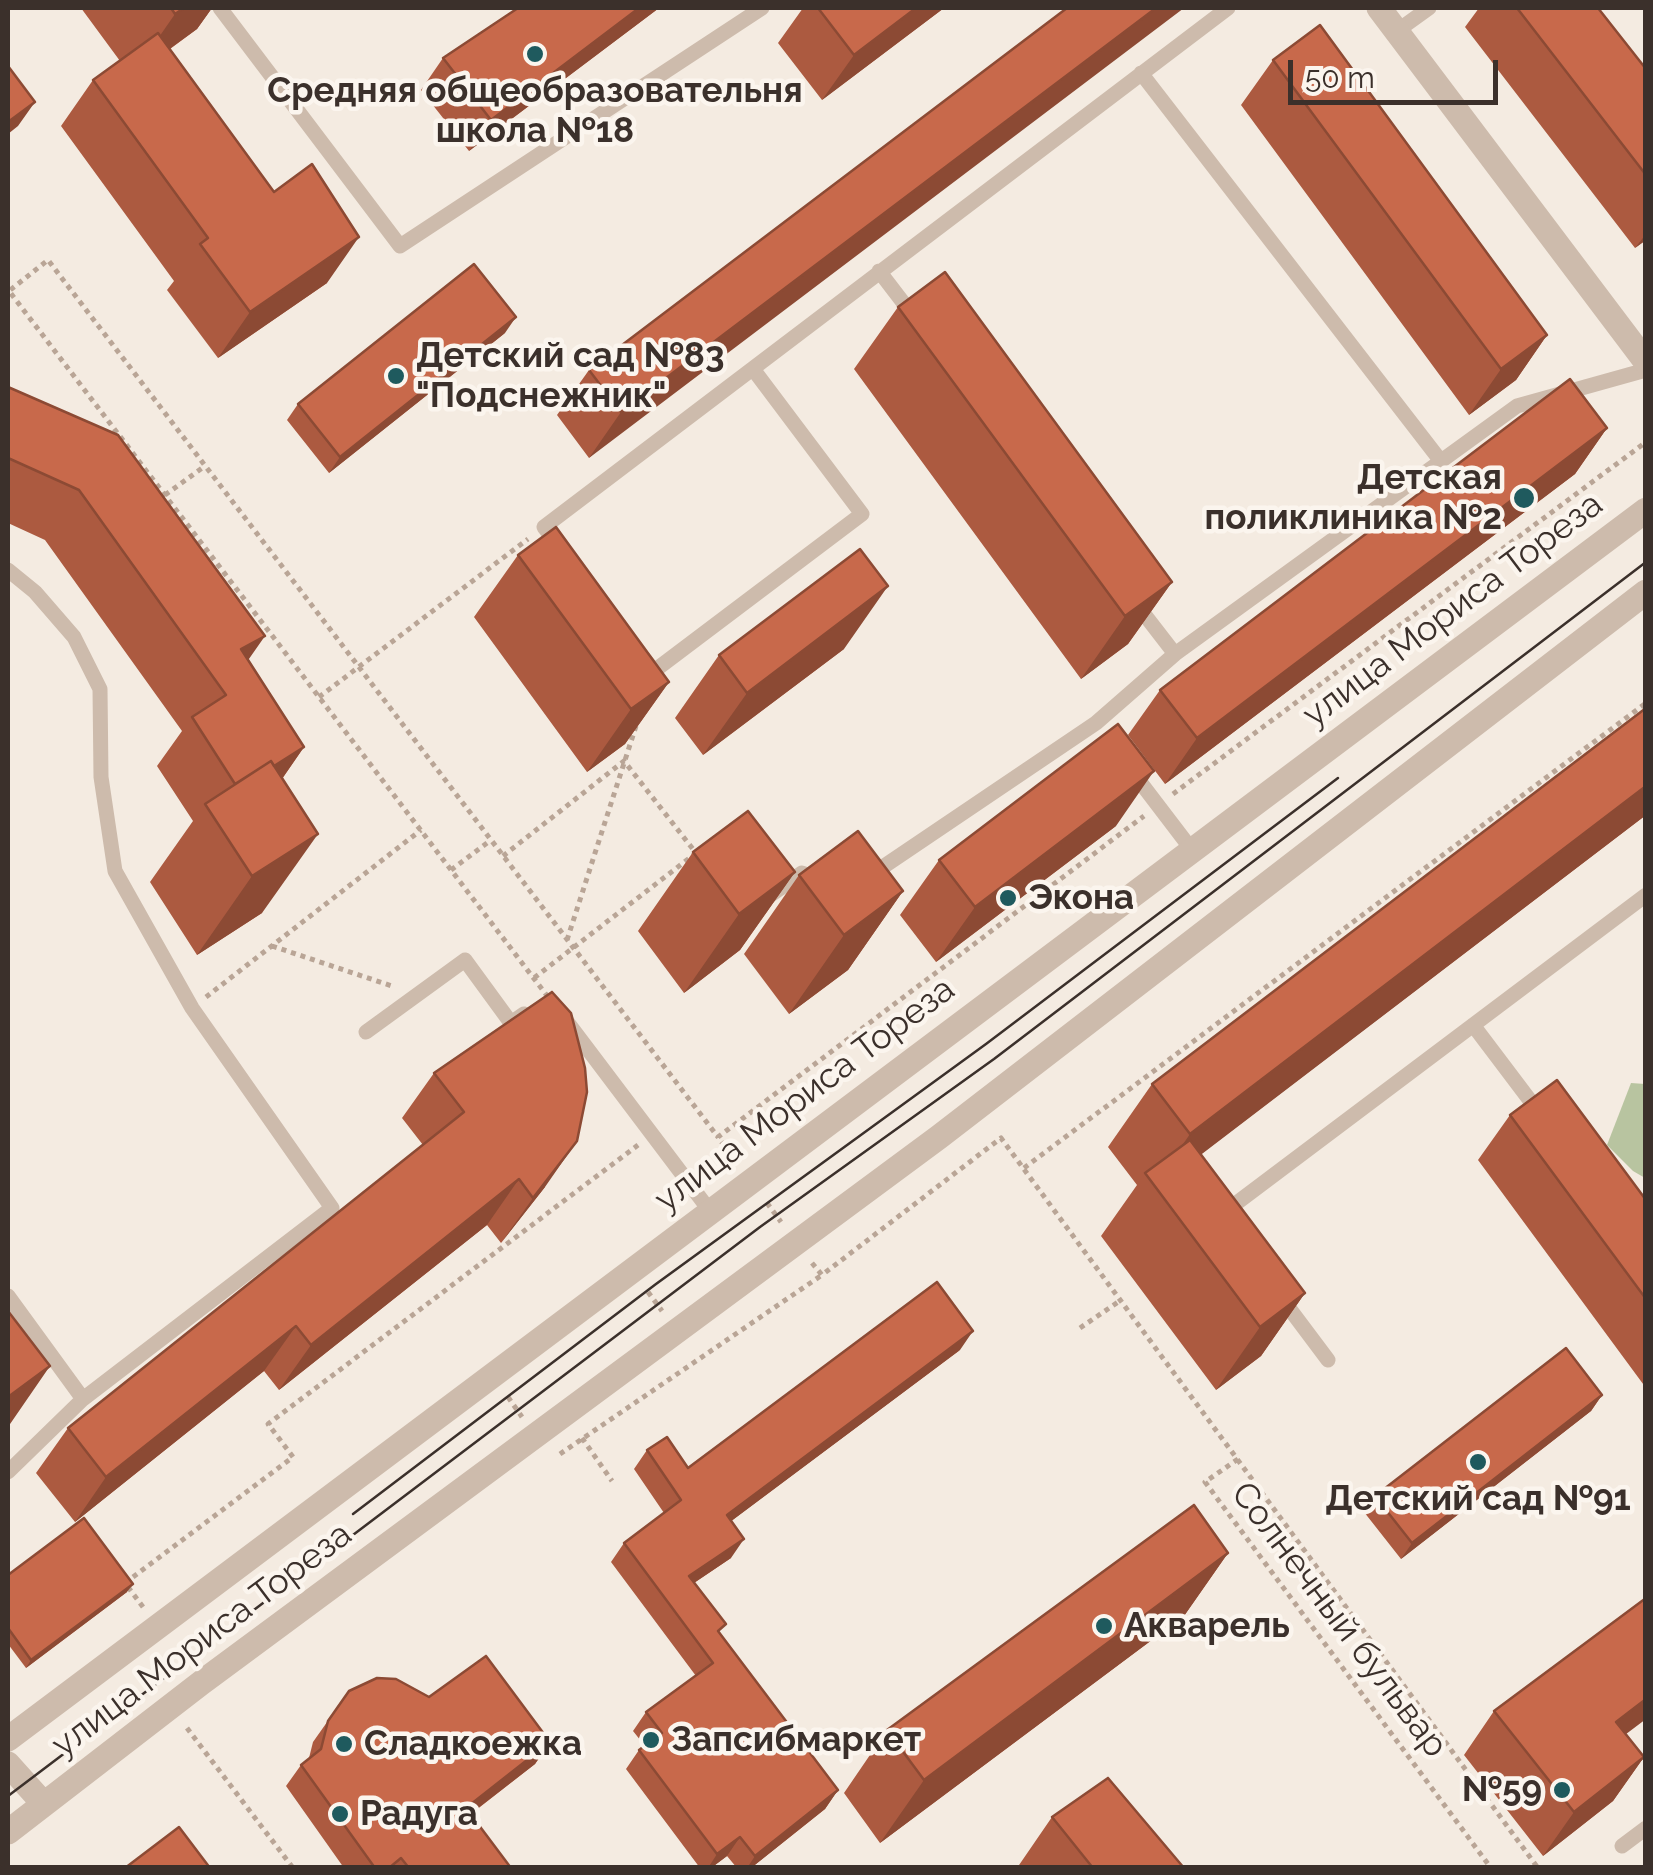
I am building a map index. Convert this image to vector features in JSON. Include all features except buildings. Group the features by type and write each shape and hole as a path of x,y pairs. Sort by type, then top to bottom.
{"street":[{"path":"1379,8 1633,334 1646,362"},
{"name":"улица Мориса Тореза","path":"8,1740 1646,510"},
{"name":"улица Мориса Тореза","path":"8,1832 536,1434 939,1137 1646,592"},
{"name":"улица Мориса Тореза","path":"8,1764 43,1803"}],"lane":[{"path":"220,8 400,246 762,8"},
{"path":"566,556 544,526 1228,8"},
{"path":"1397,31 1429,8"},
{"path":"1141,73 1440,460"},
{"path":"879,271 926,332"},
{"path":"632,642 654,671 862,514 753,369"},
{"path":"854,887 1106,736 1175,654 1517,406 1646,370"},
{"path":"8,570 36,592 74,637 100,688 101,777 115,871 192,1008 332,1208 83,1399 8,1472"},
{"path":"1127,592 1175,654"},
{"path":"1106,736 1192,850"},
{"path":"755,906 802,874 836,882"},
{"path":"1230,1230 1219,1216 1646,895"},
{"path":"366,1032 465,960 511,1023 548,996"},
{"path":"560,1012 710,1210"},
{"path":"1473,1025 1553,1132"},
{"path":"1274,1288 1328,1360"},
{"path":"8,1296 83,1399"},
{"path":"1622,1846 1646,1828"}],"path":[{"path":"548,996 8,291 48,260 718,1138"},
{"path":"165,496 205,466"},
{"path":"319,698 544,526"},
{"path":"1024,1168 1646,703"},
{"path":"567,940 636,725"},
{"path":"503,856 624,762"},
{"path":"624,762 696,853 711,861"},
{"path":"192,1008 421,830"},
{"path":"452,870 491,840"},
{"path":"534,978 696,853"},
{"path":"272,946 418,994"},
{"name":"Солнечный бульвар","path":"1002,1138 1538,1868"},
{"path":"642,1284 662,1311"},
{"path":"1080,1328 1120,1300"},
{"path":"491,1375 536,1434"},
{"path":"582,1438 612,1480"},
{"name":"Солнечный бульвар","path":"1238,1458 1205,1482 1491,1868"}],"green space":[{"path":"1631,1083 1645,1084 1645,1178 1607,1145"}],"tram line":[{"path":"8,1796 760,1227 994,1059 1646,562"},
{"path":"353,1514 1338,778"}],"place":[{"name":"Средняя общеобразовательня школа №18","path":"535,54"},
{"name":"Детский сад №83 \"Подснежник\"","path":"396,376"},
{"name":"Детская поликлиника №2","path":"1524,498"},
{"name":"Экона","path":"1008,898"},
{"name":"Детский сад №91","path":"1478,1462"},
{"name":"Акварель","path":"1104,1626"},
{"name":"Запсибмаркет","path":"651,1740"},
{"name":"Сладкоежка","path":"344,1744"},
{"name":"№59","path":"1562,1790"},
{"name":"Радуга","path":"340,1814"}]}
